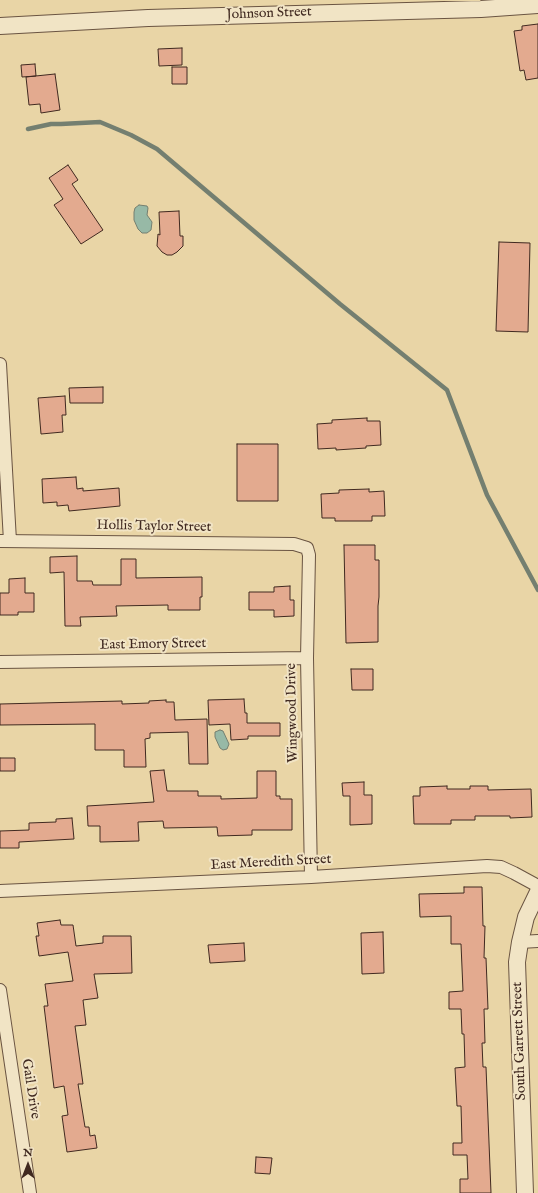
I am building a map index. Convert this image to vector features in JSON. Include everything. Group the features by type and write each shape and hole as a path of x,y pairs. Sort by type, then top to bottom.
{"street":[{"name":"Johnson Street","path":"0,26 161,17 481,9 538,5"},
{"path":"0,364 5,541"},
{"name":"Hollis Taylor Street","path":"5,541 294,544 307,548"},
{"name":"Wingwood Drive","path":"307,548 309,555 307,658 311,877"},
{"name":"East Emory Street","path":"0,662 307,658"},
{"name":"East Meredith Street","path":"0,891 311,877 487,866 501,867 538,886"},
{"name":"South Garrett Street","path":"525,1193 517,962 526,917 538,892"},
{"path":"520,942 538,942"},
{"name":"Gail Drive","path":"0,990 30,1193"}],"shaded area":[{"path":"139,205 147,206 147,215 152,222 151,230 147,233 142,233 138,229 134,220 135,208"},
{"path":"220,730 223,731 229,744 227,749 223,750 220,748 215,737 215,732"}],"building":[{"path":"538,24 538,78 526,80 524,70 520,71 514,31 522,30 522,26"},
{"path":"182,48 182,65 159,66 158,49"},
{"path":"35,64 36,76 22,77 21,65"},
{"path":"172,67 187,67 187,84 172,84"},
{"path":"55,74 60,110 41,113 40,104 29,105 26,77"},
{"path":"68,165 78,180 72,184 103,230 81,244 54,205 63,199 49,178"},
{"path":"179,211 180,236 183,236 183,246 172,255 167,255 157,246 158,234 160,235 159,212"},
{"path":"499,242 530,243 528,332 496,331"},
{"path":"103,387 103,403 70,403 69,388"},
{"path":"65,396 66,415 62,415 63,432 41,434 38,398"},
{"path":"367,418 367,421 380,421 381,445 366,446 366,448 336,450 336,448 318,449 317,424 332,423 332,420"},
{"path":"237,444 278,444 278,501 237,501"},
{"path":"76,477 77,489 83,488 83,491 119,488 120,506 69,511 68,505 57,506 57,502 43,503 42,479"},
{"path":"369,489 369,492 384,491 385,516 372,516 372,521 335,521 335,518 322,518 321,494 339,493 339,490"},
{"path":"344,545 375,545 375,560 379,560 378,642 346,643"},
{"path":"77,556 77,581 92,581 93,585 121,585 121,559 136,559 136,578 202,577 202,597 200,597 200,610 168,610 168,605 116,606 117,616 80,617 81,626 65,626 64,572 50,573 50,557"},
{"path":"25,578 25,593 34,593 34,612 18,612 18,615 0,615 0,593 9,593 9,579"},
{"path":"290,586 290,600 294,600 294,616 274,617 274,610 249,610 249,592 274,592 274,587"},
{"path":"351,669 373,669 373,690 352,690"},
{"path":"244,699 245,713 247,713 247,723 280,723 280,736 248,736 248,739 231,740 230,724 209,725 208,700"},
{"path":"166,700 166,702 174,702 175,720 207,719 208,764 189,764 188,732 150,733 150,738 145,739 146,767 124,767 124,750 95,750 95,724 0,725 0,704 122,701 122,704 149,703 149,701"},
{"path":"0,758 15,758 15,771 0,771"},
{"path":"164,770 167,791 198,791 198,796 221,796 221,799 257,798 257,771 276,771 276,796 280,796 280,799 292,799 292,830 252,830 252,835 218,836 217,827 164,828 163,821 138,822 139,841 100,842 100,826 88,826 87,806 154,802 150,771"},
{"path":"364,782 364,795 372,795 372,824 350,825 350,796 343,796 342,783"},
{"path":"447,786 447,789 470,789 470,786 488,786 488,790 531,789 532,817 510,818 510,816 475,816 475,820 451,820 451,824 414,824 413,796 420,796 420,787"},
{"path":"72,818 74,839 19,842 19,848 0,848 0,831 29,830 29,823 56,822 56,819"},
{"path":"464,887 482,887 483,926 485,926 484,958 486,958 488,1009 484,1009 485,1043 482,1043 483,1067 486,1067 491,1193 460,1193 460,1179 468,1179 467,1155 453,1155 453,1143 462,1143 461,1106 457,1106 455,1068 465,1067 464,1034 462,1034 461,1009 449,1009 449,992 463,991 461,944 451,944 451,916 420,917 419,894 464,893"},
{"path":"60,920 61,925 73,925 76,946 103,943 103,936 131,936 132,973 94,974 98,998 83,1000 86,1025 75,1026 83,1084 78,1084 85,1127 89,1127 90,1136 95,1135 97,1148 67,1152 62,1116 68,1115 64,1086 54,1088 44,1006 48,1006 45,984 73,981 68,952 39,956 36,936 39,936 37,923"},
{"path":"383,932 384,973 362,974 361,933"},
{"path":"244,943 245,961 210,963 208,945"},
{"path":"256,1157 272,1158 270,1174 255,1173"}],"waterway":[{"path":"28,129 51,124 100,122 131,135 157,149 340,304 447,390 487,495 538,590"}]}
